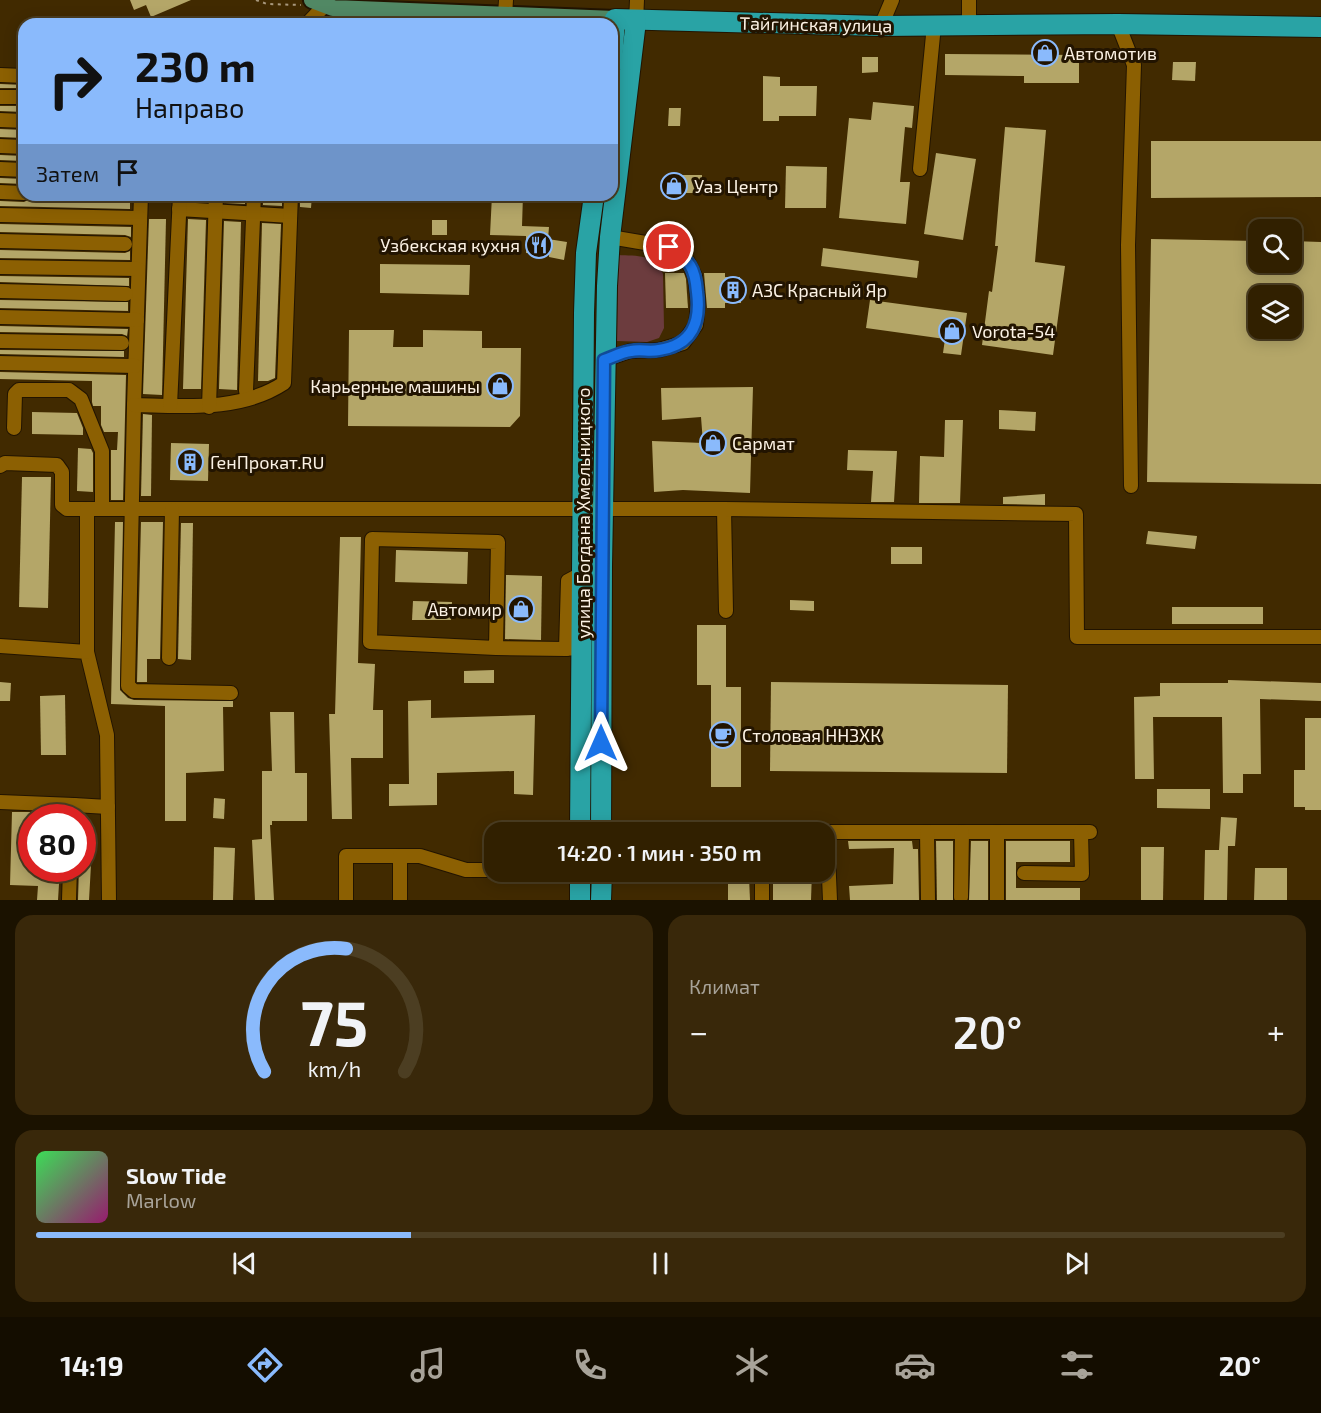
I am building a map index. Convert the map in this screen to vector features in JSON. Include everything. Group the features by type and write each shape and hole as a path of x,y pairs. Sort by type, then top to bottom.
{"highway":[{"name":"Тайгинская улица","path":"618,19 881,26 1118,24 1321,27"},
{"name":"улица Богдана Хмельницкого","path":"618,171 636,21"},
{"name":"улица Богдана Хмельницкого","path":"580,822 574,648 583,573 584,313 586,254 593,201"},
{"name":"улица Богдана Хмельницкого","path":"601,822 604,360 610,237 614,201"},
{"path":"584,313 606,312"},
{"path":"580,882 580,900"},
{"path":"601,900 602,882"}],"main road":[{"name":"Тайгинская улица","path":"319,3 333,8 506,8 605,18"}],"street":[{"path":"636,21 637,0"},
{"path":"881,26 892,0"},
{"path":"969,0 969,25"},
{"path":"311,18 319,3"},
{"path":"1118,24 1134,65 1128,245 1131,486"},
{"path":"920,169 934,25"},
{"path":"0,75 18,76"},
{"path":"0,97 18,97"},
{"path":"0,120 18,121"},
{"path":"0,146 18,147"},
{"path":"0,169 18,170"},
{"path":"0,192 18,193"},
{"path":"141,201 134,405 129,688 134,691 231,693"},
{"path":"209,407 216,201"},
{"path":"246,391 254,201"},
{"path":"134,405 209,407 260,395 284,382 291,201"},
{"path":"170,406 179,202 216,211 290,216"},
{"path":"0,215 140,218"},
{"path":"604,360 630,351 659,350 683,343 696,325 698,302 695,276 686,258 669,247 610,237"},
{"path":"0,242 125,244"},
{"path":"0,267 138,269"},
{"path":"0,291 126,294"},
{"path":"0,317 137,320"},
{"path":"0,341 122,343"},
{"path":"0,363 135,366"},
{"path":"14,428 15,394 19,390 69,390 78,395 98,436 102,451 94,509 87,652 108,735 109,900"},
{"path":"0,466 5,463 57,465 62,472 62,505 67,509 724,509 1076,514 1077,637 1321,638"},
{"path":"724,509 726,611"},
{"path":"169,658 172,510"},
{"path":"496,648 498,542 372,539 370,642 496,648 574,648"},
{"path":"0,646 87,652"},
{"path":"0,802 18,804"},
{"path":"96,809 108,807"},
{"path":"835,832 1086,832 1082,874 1024,873"},
{"path":"927,832 928,900"},
{"path":"961,897 962,832"},
{"path":"997,832 998,900"},
{"path":"346,900 346,856 420,856 466,870 484,870"},
{"path":"400,856 400,900"},
{"path":"69,900 70,882"},
{"path":"762,882 762,900"},
{"path":"829,882 830,900"}],"path":[{"path":"256,0 267,4 302,4 303,0"}],"shaded area":[{"path":"618,255 645,257 660,267 663,274 664,328 659,338 647,342 617,341"}],"building":[{"path":"130,0 191,0 151,17 146,5 134,10"},
{"path":"945,54 1079,55 1079,83 1024,83 1024,76 945,75"},
{"path":"862,57 878,57 878,72 862,73"},
{"path":"1173,62 1196,62 1195,81 1172,80"},
{"path":"763,76 780,77 780,86 817,86 816,116 779,116 779,121 763,121"},
{"path":"0,84 18,85 18,88 0,88"},
{"path":"873,102 914,106 912,128 905,127 900,182 910,182 906,224 839,218 849,118 871,120"},
{"path":"0,106 18,106 18,112 0,111"},
{"path":"669,108 681,108 680,126 668,126"},
{"path":"1005,127 1046,130 1035,262 1065,266 1053,355 982,345 998,246 995,246"},
{"path":"0,129 18,130 18,138 0,137"},
{"path":"1151,141 1321,141 1321,197 1151,198"},
{"path":"936,153 976,159 963,240 924,234"},
{"path":"0,155 18,156 18,161 0,160"},
{"path":"786,166 827,167 826,208 785,208"},
{"path":"668,175 702,175 702,193 668,193"},
{"path":"0,178 18,179 18,184 0,183"},
{"path":"0,201 130,201 130,209 0,206"},
{"path":"225,201 245,201 245,204 225,203"},
{"path":"263,201 282,201 282,206 263,205"},
{"path":"300,201 312,201 311,208 300,207"},
{"path":"492,201 523,201 522,226 549,227 548,239 567,242 564,260 549,257 549,254 526,253 526,236 490,235"},
{"path":"149,219 166,219 162,395 143,394"},
{"path":"188,219 206,220 201,389 183,389"},
{"path":"432,220 447,220 447,235 432,235"},
{"path":"224,221 241,222 237,390 219,389"},
{"path":"262,223 281,224 275,378 268,381 258,381"},
{"path":"0,224 131,227 131,237 0,232"},
{"path":"1151,239 1248,241 1248,273 1302,273 1302,241 1321,242 1321,484 1147,482"},
{"path":"823,248 919,261 917,278 821,266"},
{"path":"0,250 125,253 130,251 130,260 0,258"},
{"path":"380,264 470,265 469,295 380,293"},
{"path":"665,273 684,273 688,308 666,308"},
{"path":"704,273 725,273 725,277 740,277 741,303 725,303 725,308 707,308"},
{"path":"0,276 129,278 129,286 0,282"},
{"path":"0,300 128,302 128,311 0,308"},
{"path":"870,300 967,313 961,355 943,353 945,339 866,328"},
{"path":"0,326 128,329 127,336 122,334 0,332"},
{"path":"349,330 394,330 393,347 423,347 423,330 482,331 482,348 521,348 520,416 510,427 348,426"},
{"path":"0,350 124,351 124,357 0,354"},
{"path":"0,372 126,375 123,500 111,500 111,450 117,450 118,432 104,432 101,425 101,406 93,406 92,402 92,381 0,379"},
{"path":"753,387 750,493 683,490 654,492 652,441 703,443 701,417 662,420 661,388"},
{"path":"999,410 1036,412 1035,431 999,429"},
{"path":"32,412 77,413 83,428 83,435 32,434"},
{"path":"143,414 152,415 151,496 141,496"},
{"path":"945,420 963,420 960,503 919,503 920,456 944,457"},
{"name":"ГенПрокат.RU","path":"171,443 209,444 208,481 170,480"},
{"path":"78,448 91,449 93,453 93,492 77,491"},
{"path":"848,450 897,451 894,502 871,502 873,471 847,470"},
{"path":"22,477 51,477 48,608 19,607"},
{"path":"1045,494 1045,505 1003,504 1003,497"},
{"path":"115,522 123,522 120,690 128,698 134,700 233,701 233,707 223,707 224,771 186,773 186,821 165,821 165,706 111,704"},
{"path":"141,522 163,522 160,659 147,659 147,682 137,682"},
{"path":"181,523 193,523 191,660 178,659"},
{"path":"1148,531 1197,536 1195,549 1146,544"},
{"path":"340,537 361,537 358,663 375,664 373,710 383,710 383,758 351,758 352,819 332,819 329,714 335,714"},
{"path":"891,547 922,547 922,564 891,564"},
{"path":"396,550 468,552 467,584 395,582"},
{"name":"Автомир","path":"506,575 542,576 541,640 505,639"},
{"path":"790,600 814,601 814,611 790,610"},
{"path":"413,601 452,602 451,620 412,620"},
{"path":"1172,607 1263,607 1263,624 1172,624"},
{"path":"697,625 726,625 726,687 741,687 741,787 711,787 711,685 697,685"},
{"path":"494,670 494,683 464,683 464,671"},
{"path":"1228,680 1321,683 1321,701 1260,699 1261,774 1243,774 1243,793 1223,793 1222,717 1153,717 1154,779 1135,779 1134,697 1160,696 1160,683 1228,683"},
{"path":"0,682 11,683 10,701 0,701"},
{"path":"771,682 1008,685 1007,773 770,771"},
{"path":"65,695 66,755 41,755 40,696"},
{"path":"431,700 431,718 535,715 533,795 514,794 514,771 437,773 437,805 389,806 389,784 409,784 408,701"},
{"path":"270,712 294,712 295,773 307,773 307,821 272,821 270,825 274,900 255,900 252,840 262,839 262,771 272,771"},
{"path":"1305,718 1321,718 1321,810 1294,807 1294,770 1305,770"},
{"path":"1157,789 1210,789 1210,809 1157,808"},
{"path":"214,798 225,799 224,819 213,818"},
{"path":"12,812 18,812 18,882 59,882 58,900 37,900 38,886 10,885"},
{"path":"1221,817 1237,818 1235,846 1228,846 1227,900 1204,900 1205,850 1219,850"},
{"path":"848,841 912,841 913,849 918,849 919,900 850,900 849,886 893,884 894,848 849,849"},
{"path":"936,841 953,841 953,900 937,900"},
{"path":"971,841 988,841 988,900 969,900"},
{"path":"1006,841 1070,841 1070,862 1016,862 1016,888 1080,888 1080,900 1006,900"},
{"path":"214,847 235,848 233,900 213,900"},
{"path":"1141,847 1164,847 1163,900 1141,900"},
{"path":"1255,868 1287,868 1287,900 1254,900"},
{"path":"79,882 90,882 89,900 78,900"},
{"path":"728,882 749,882 750,900 728,900"},
{"path":"773,882 812,882 811,900 773,900"}],"place":[{"name":"Автомотив","path":"1045,53"},
{"name":"Уаз Центр","path":"674,186"},
{"name":"Узбекская кухня","path":"539,245"},
{"name":"АЗС Красный Яр","path":"733,290"},
{"name":"Vorota-54","path":"952,331"},
{"name":"Карьерные машины","path":"500,386"},
{"name":"Сармат","path":"713,443"},
{"name":"ГенПрокат.RU","path":"190,462"},
{"name":"Автомир","path":"521,609"},
{"name":"Столовая ННЗХК","path":"723,735"}],"route":[{"path":"601,743 604,360 630,351 659,350 683,343 696,325 698,302 695,276 686,258 669,247"}]}
